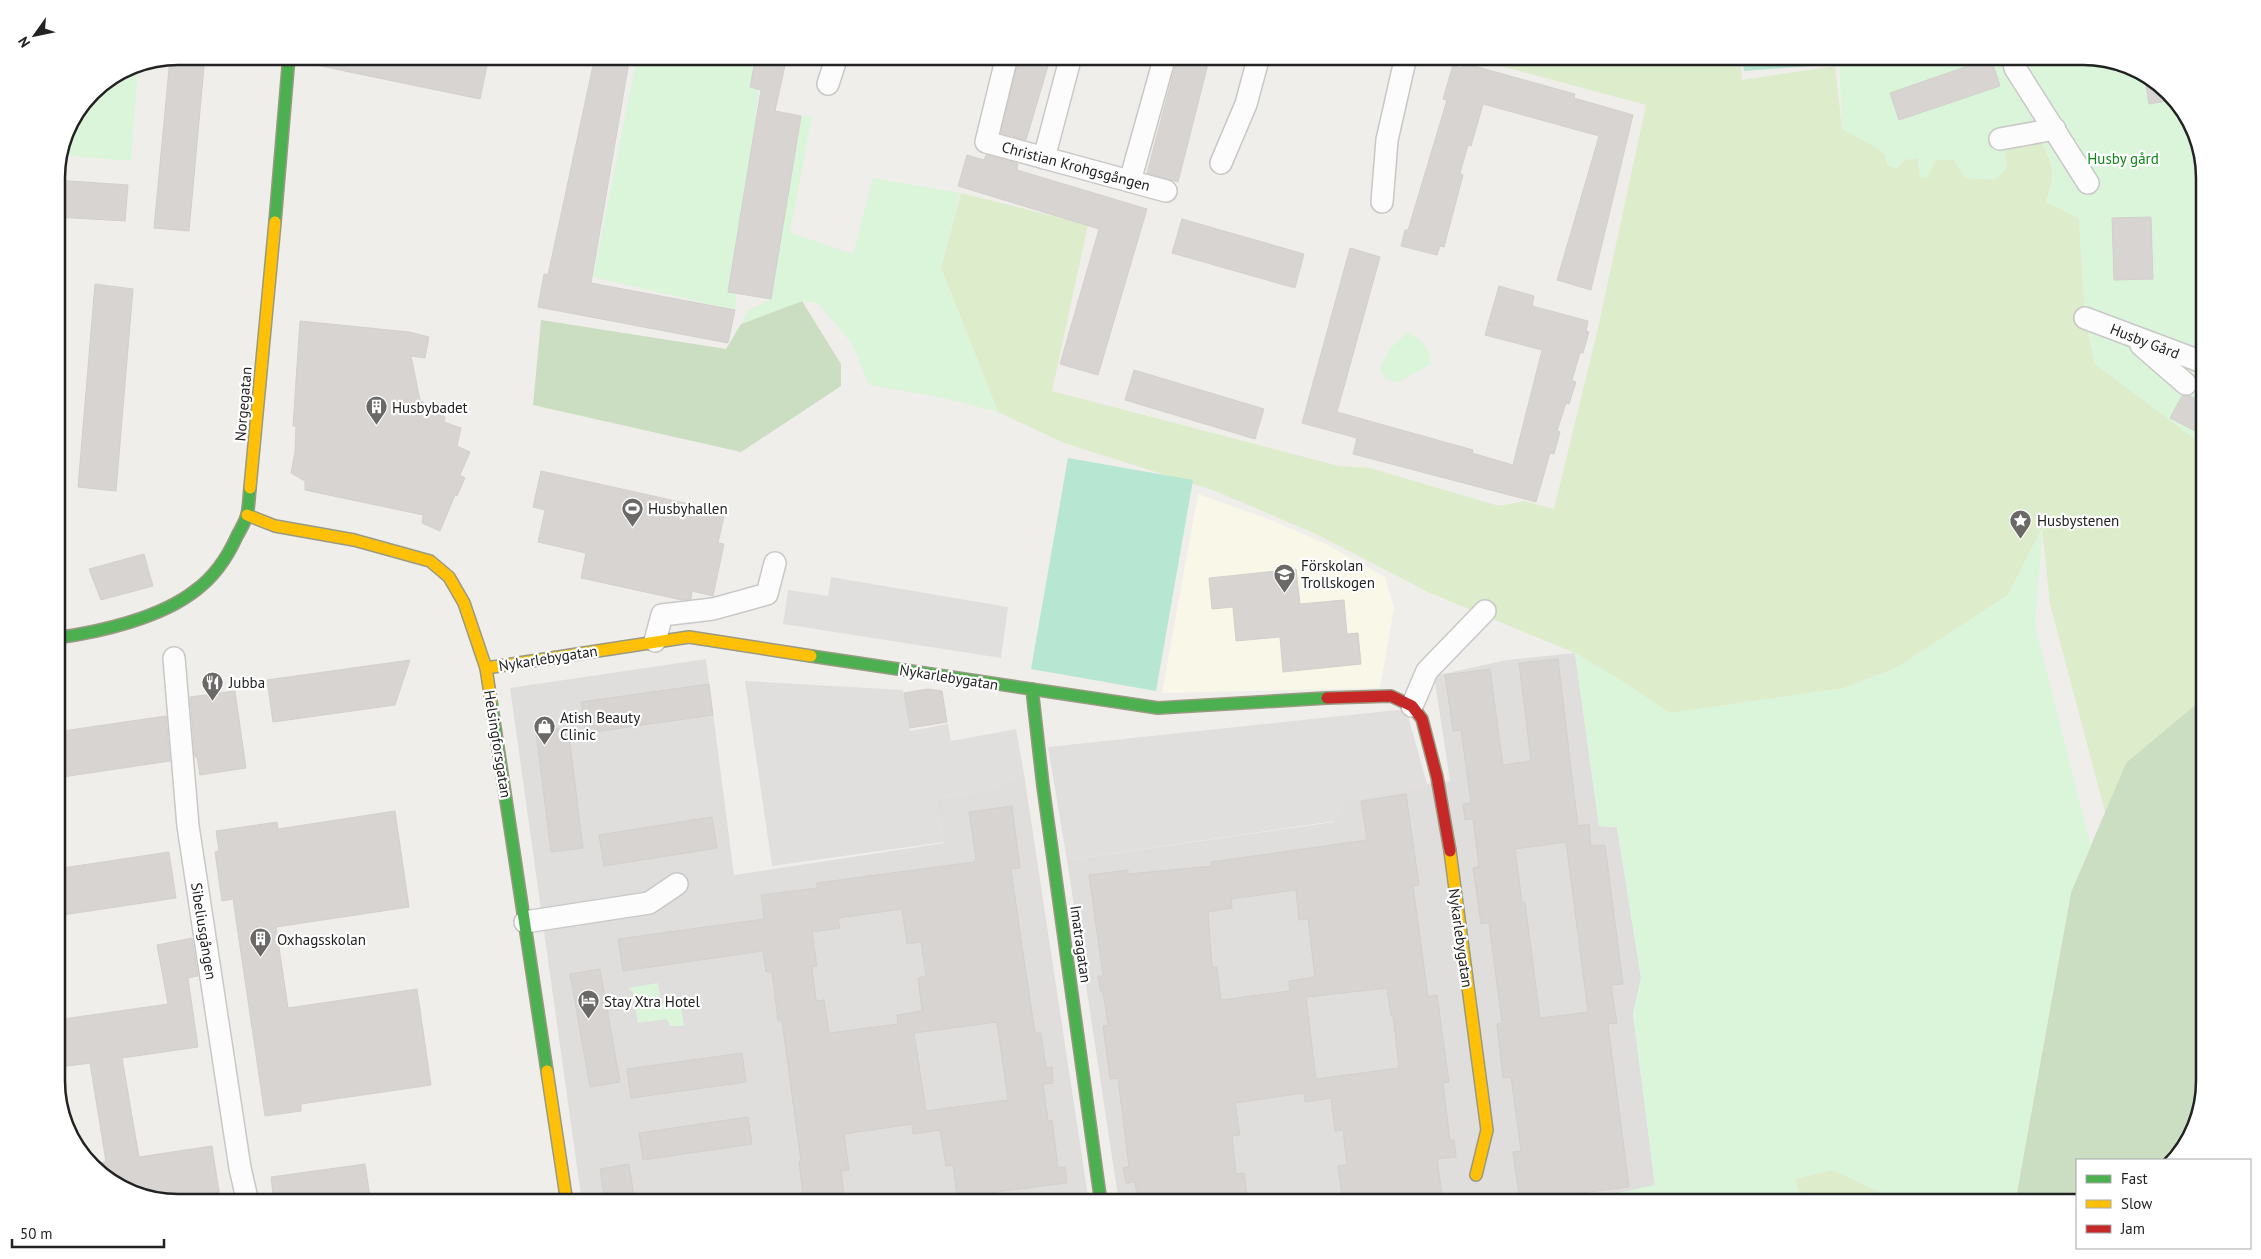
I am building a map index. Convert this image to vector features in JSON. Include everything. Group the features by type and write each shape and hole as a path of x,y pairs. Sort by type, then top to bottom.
{"street":[{"name":"Norgegatan","path":"65,637 128,622 176,604 197,590 215,573 233,545 247,515 258,419 287,65"},
{"path":"828,84 834,65"},
{"name":"Christian Krohgsgången","path":"1005,65 986,142 1166,191"},
{"path":"1044,158 1069,65"},
{"path":"1130,181 1162,65"},
{"path":"1221,163 1246,104 1257,65"},
{"path":"1382,202 1387,140 1404,65"},
{"path":"2014,65 2088,183"},
{"path":"2000,139 2055,129"},
{"name":"Husby Gård","path":"2086,318 2196,360"},
{"path":"2130,335 2186,384"},
{"name":"Helsingforsgatan","path":"247,515 275,526 354,540 430,560 449,577 464,602 486,668 566,1194"},
{"path":"655,641 662,615 713,609 767,594 775,563"},
{"path":"1412,706 1427,671 1484,611"},
{"name":"Nykarlebygatan","path":"486,668 655,641 689,638 1158,708 1287,699 1391,696 1412,706 1422,719 1438,777 1452,866 1487,1130 1476,1175"},
{"name":"Sibeliusgången","path":"174,658 188,826 240,1168 246,1194"},
{"name":"Imatragatan","path":"1032,689 1043,786 1100,1194"},
{"path":"525,922 649,903 677,884"}],"shaded area":[{"name":"Förskolan Trollskogen","path":"1198,494 1271,520 1324,543 1385,577 1394,608 1380,688 1162,693"},
{"path":"831,577 1008,607 1001,658 783,624 788,590 828,596"},
{"path":"1575,653 1599,826 1617,827 1641,978 1633,1014 1655,1185 1615,1194 1118,1194 1067,860 1334,822 1344,801 1450,781 1434,676 1507,660"},
{"path":"706,659 734,875 944,843 935,799 986,790 1024,774 1088,1194 581,1194 510,688"},
{"path":"745,681 903,690 910,731 948,724 951,741 1016,729 1024,774 986,790 935,799 944,842 772,866"},
{"path":"1406,709 1427,784 1344,801 1335,821 1067,860 1048,747"}],"green space":[{"path":"635,65 761,65 735,310 593,277"},
{"path":"1497,65 1741,65 1742,80 1835,66 1842,129 1867,142 1886,155 1888,165 1897,169 1904,160 1918,158 1920,177 1927,177 1936,160 1954,160 2004,141 2039,137 2052,169 2051,183 2046,202 2079,218 2085,318 2095,364 2196,439 2196,786 2126,763 2105,812 2050,604 2042,528 2008,595 1896,668 1844,688 1670,713 1575,653 1430,593 1316,534 1213,490 1064,443 998,412 941,268 961,193 1088,225 1052,391 1339,466 1370,468 1499,506 1524,501 1554,509 1598,328 1646,105"},
{"path":"1743,65 1825,65 1744,71"},
{"name":"Husby gård","path":"1839,65 2098,66 2119,71 2133,77 2158,93 2177,115 2184,128 2194,156 2196,171 2196,439 2095,364 2085,318 2079,218 2046,202 2051,183 2052,169 2040,137 2004,141 2007,168 1994,180 1965,178 1954,160 1936,160 1927,177 1920,178 1918,158 1904,160 1897,169 1887,165 1885,154 1842,129"},
{"path":"138,73 131,161 68,156 77,128 88,109 103,93 115,84"},
{"path":"801,116 812,116 790,233 853,254 873,178 960,193 941,268 998,412 940,397 869,385 852,344 818,303 802,301 741,324 747,311 771,299"},
{"path":"802,301 841,364 841,386 741,452 533,405 541,320 726,349 741,324"},
{"path":"1408,332 1425,345 1431,364 1399,382 1386,379 1380,370 1387,353"},
{"path":"1068,458 1193,480 1156,691 1031,669"},
{"path":"2043,527 2035,626 2091,846 2071,892 2017,1194 1884,1194 1833,1170 1795,1179 1799,1194 1615,1194 1655,1185 1633,1014 1641,978 1617,827 1599,826 1575,653 1670,713 1844,688 1896,668 2008,595"},
{"path":"2196,705 2196,1088 2194,1103 2184,1131 2177,1144 2165,1159 2076,1159 2076,1194 2017,1194 2071,892 2126,763"},
{"path":"658,983 661,1003 680,1000 684,1026 670,1026 667,1019 638,1023 633,992 628,988"},
{"path":"1833,1170 1884,1194 1799,1194 1794,1179"}],"building":[{"path":"204,65 189,231 154,228 169,66"},
{"path":"316,65 487,65 480,99"},
{"path":"593,65 628,65 591,283 735,310 728,343 538,307 544,274 548,275"},
{"path":"754,65 785,65 775,111 801,116 771,299 728,292 761,90 750,87"},
{"path":"1017,65 1048,65 1026,140 1001,133"},
{"path":"1176,65 1208,65 1178,182 1147,173"},
{"path":"1453,65 1462,68 1463,65 1470,65 1575,94 1574,98 1633,115 1591,290 1557,280 1599,136 1483,104 1471,146 1468,145 1460,173 1463,175 1444,247 1440,246 1437,255 1401,246 1405,230 1408,230 1447,100 1443,99"},
{"path":"1971,65 1993,65 2000,86 1899,120 1890,93"},
{"path":"2146,84 2166,101 2149,104"},
{"path":"967,155 984,160 986,155 1018,164 1017,170 1147,209 1098,375 1060,364 1099,229 958,186"},
{"path":"65,181 128,185 125,221 65,218"},
{"path":"2151,217 2153,279 2114,280 2112,218"},
{"path":"1182,219 1304,254 1295,288 1172,253"},
{"path":"1350,248 1380,257 1337,412 1473,450 1472,453 1513,465 1542,350 1485,335 1499,286 1534,296 1532,306 1588,321 1586,331 1589,332 1572,380 1576,382 1569,404 1566,403 1557,431 1560,432 1554,454 1550,453 1536,502 1353,454 1357,438 1302,423"},
{"path":"95,284 133,289 116,491 78,487"},
{"name":"Husbybadet","path":"300,321 409,332 429,337 425,358 411,356 420,400 445,417 444,422 461,428 457,446 470,452 460,475 465,478 457,496 455,495 440,531 422,523 423,515 305,490 305,481 291,473 295,452 296,426 293,426"},
{"path":"1134,370 1264,409 1255,439 1125,400"},
{"path":"2182,396 2190,396 2196,399 2196,431 2170,418"},
{"name":"Husbyhallen","path":"541,471 725,512 718,543 724,544 713,596 692,591 691,599 682,600 581,578 586,553 538,542 545,510 533,507"},
{"path":"144,554 153,586 101,600 89,569"},
{"name":"Förskolan Trollskogen","path":"1296,569 1300,604 1344,600 1347,634 1358,633 1361,664 1283,672 1280,637 1236,641 1233,607 1212,609 1209,578"},
{"path":"1558,659 1578,826 1589,824 1591,846 1605,845 1623,984 1611,985 1617,1023 1608,1024 1629,1187 1573,1194 1519,1194 1513,1152 1521,1151 1511,1077 1503,1078 1497,1024 1502,1023 1489,923 1481,924 1473,868 1479,867 1473,819 1465,820 1463,804 1471,803 1461,730 1453,731 1445,675 1490,669 1503,765 1531,761 1519,663","holes":["1566,842 1588,1012 1540,1018 1525,902 1522,902 1515,849"]},
{"path":"410,660 395,705 273,722 267,680"},
{"path":"709,684 713,715 586,733 581,702"},
{"path":"928,689 942,691 947,722 910,728 904,693"},
{"path":"235,691 246,768 200,775 197,757 195,757 190,697"},
{"path":"166,716 170,761 65,777 65,731"},
{"path":"568,727 583,848 551,852 536,732"},
{"path":"1406,794 1419,885 1413,886 1428,997 1437,995 1449,1082 1443,1083 1450,1141 1454,1140 1456,1157 1437,1159 1442,1194 1342,1194 1338,1166 1347,1165 1343,1130 1335,1131 1331,1098 1305,1102 1304,1093 1235,1103 1240,1135 1232,1136 1236,1174 1244,1173 1247,1194 1137,1194 1135,1182 1126,1183 1123,1168 1129,1167 1118,1078 1110,1079 1103,1026 1108,1025 1103,992 1101,992 1098,976 1103,976 1089,875 1128,870 1128,874 1212,866 1211,862 1367,840 1361,801","holes":["1296,890 1299,920 1308,919 1315,977 1289,981 1290,991 1221,1000 1217,967 1212,967 1208,912 1232,908 1231,899","1387,988 1391,1016 1393,1016 1399,1068 1316,1079 1306,997"]},
{"path":"1012,806 1020,868 1011,869 1022,946 1035,1033 1041,1033 1046,1068 1052,1067 1053,1083 1043,1084 1048,1121 1052,1120 1058,1168 1065,1167 1067,1183 995,1192 995,1194 957,1194 953,1165 946,1166 940,1130 913,1134 912,1124 844,1134 849,1170 841,1171 844,1194 803,1194 799,1162 801,1161 782,1021 778,1021 772,972 766,972 763,951 623,971 618,939 764,919 761,895 817,888 817,883 974,862 976,859 969,812","holes":["902,909 907,944 921,942 926,976 918,978 922,1011 897,1015 898,1024 829,1033 824,1000 816,1001 812,967 817,966 812,932 840,928 838,918","997,1022 1008,1100 926,1111 914,1033"]},
{"name":"Oxhagsskolan","path":"395,811 409,907 276,927 288,1008 417,989 431,1085 301,1104 301,1111 265,1116 233,899 222,901 215,852 219,851 216,831 277,822 278,829"},
{"path":"712,817 717,848 604,866 599,835"},
{"path":"169,852 176,898 65,915 65,868"},
{"path":"192,938 198,976 188,978 198,1047 122,1058 139,1157 212,1146 219,1192 178,1194 149,1190 128,1182 103,1166 100,1163 106,1162 90,1063 65,1066 65,1019 168,1004 157,945"},
{"path":"600,969 620,1082 590,1087 570,974"},
{"path":"742,1053 746,1082 631,1098 627,1069"},
{"path":"748,1117 752,1144 643,1160 639,1133"},
{"path":"365,1164 370,1194 273,1194 271,1177"},
{"path":"629,1164 634,1194 604,1194 600,1169"}],"traffic: fast":[{"path":"275,222 288,65"},
{"path":"65,636 110,628 148,616 182,600 196,590 215,572 244,523 249,505 250,488"},
{"path":"811,656 1158,708 1327,698"},
{"path":"1032,689 1043,786 1100,1194"},
{"path":"491,701 547,1071"}],"traffic: slow":[{"path":"250,488 275,222"},
{"path":"247,515 275,526 354,540 430,561 449,577 464,603 486,668 491,701"},
{"path":"486,668 689,637 811,656"},
{"path":"1450,851 1487,1130 1476,1175"},
{"path":"547,1071 566,1194"}],"traffic: jam":[{"path":"1327,698 1391,696 1412,706 1422,719 1437,777 1450,851"}],"place":[{"name":"Husbybadet","path":"376,426"},
{"name":"Husbyhallen","path":"632,527"},
{"name":"Husbystenen","path":"2021,539"},
{"name":"Förskolan Trollskogen","path":"1285,593"},
{"name":"Jubba","path":"213,701"},
{"name":"Atish Beauty Clinic","path":"544,745"},
{"name":"Oxhagsskolan","path":"261,958"},
{"name":"Stay Xtra Hotel","path":"588,1020"}]}
